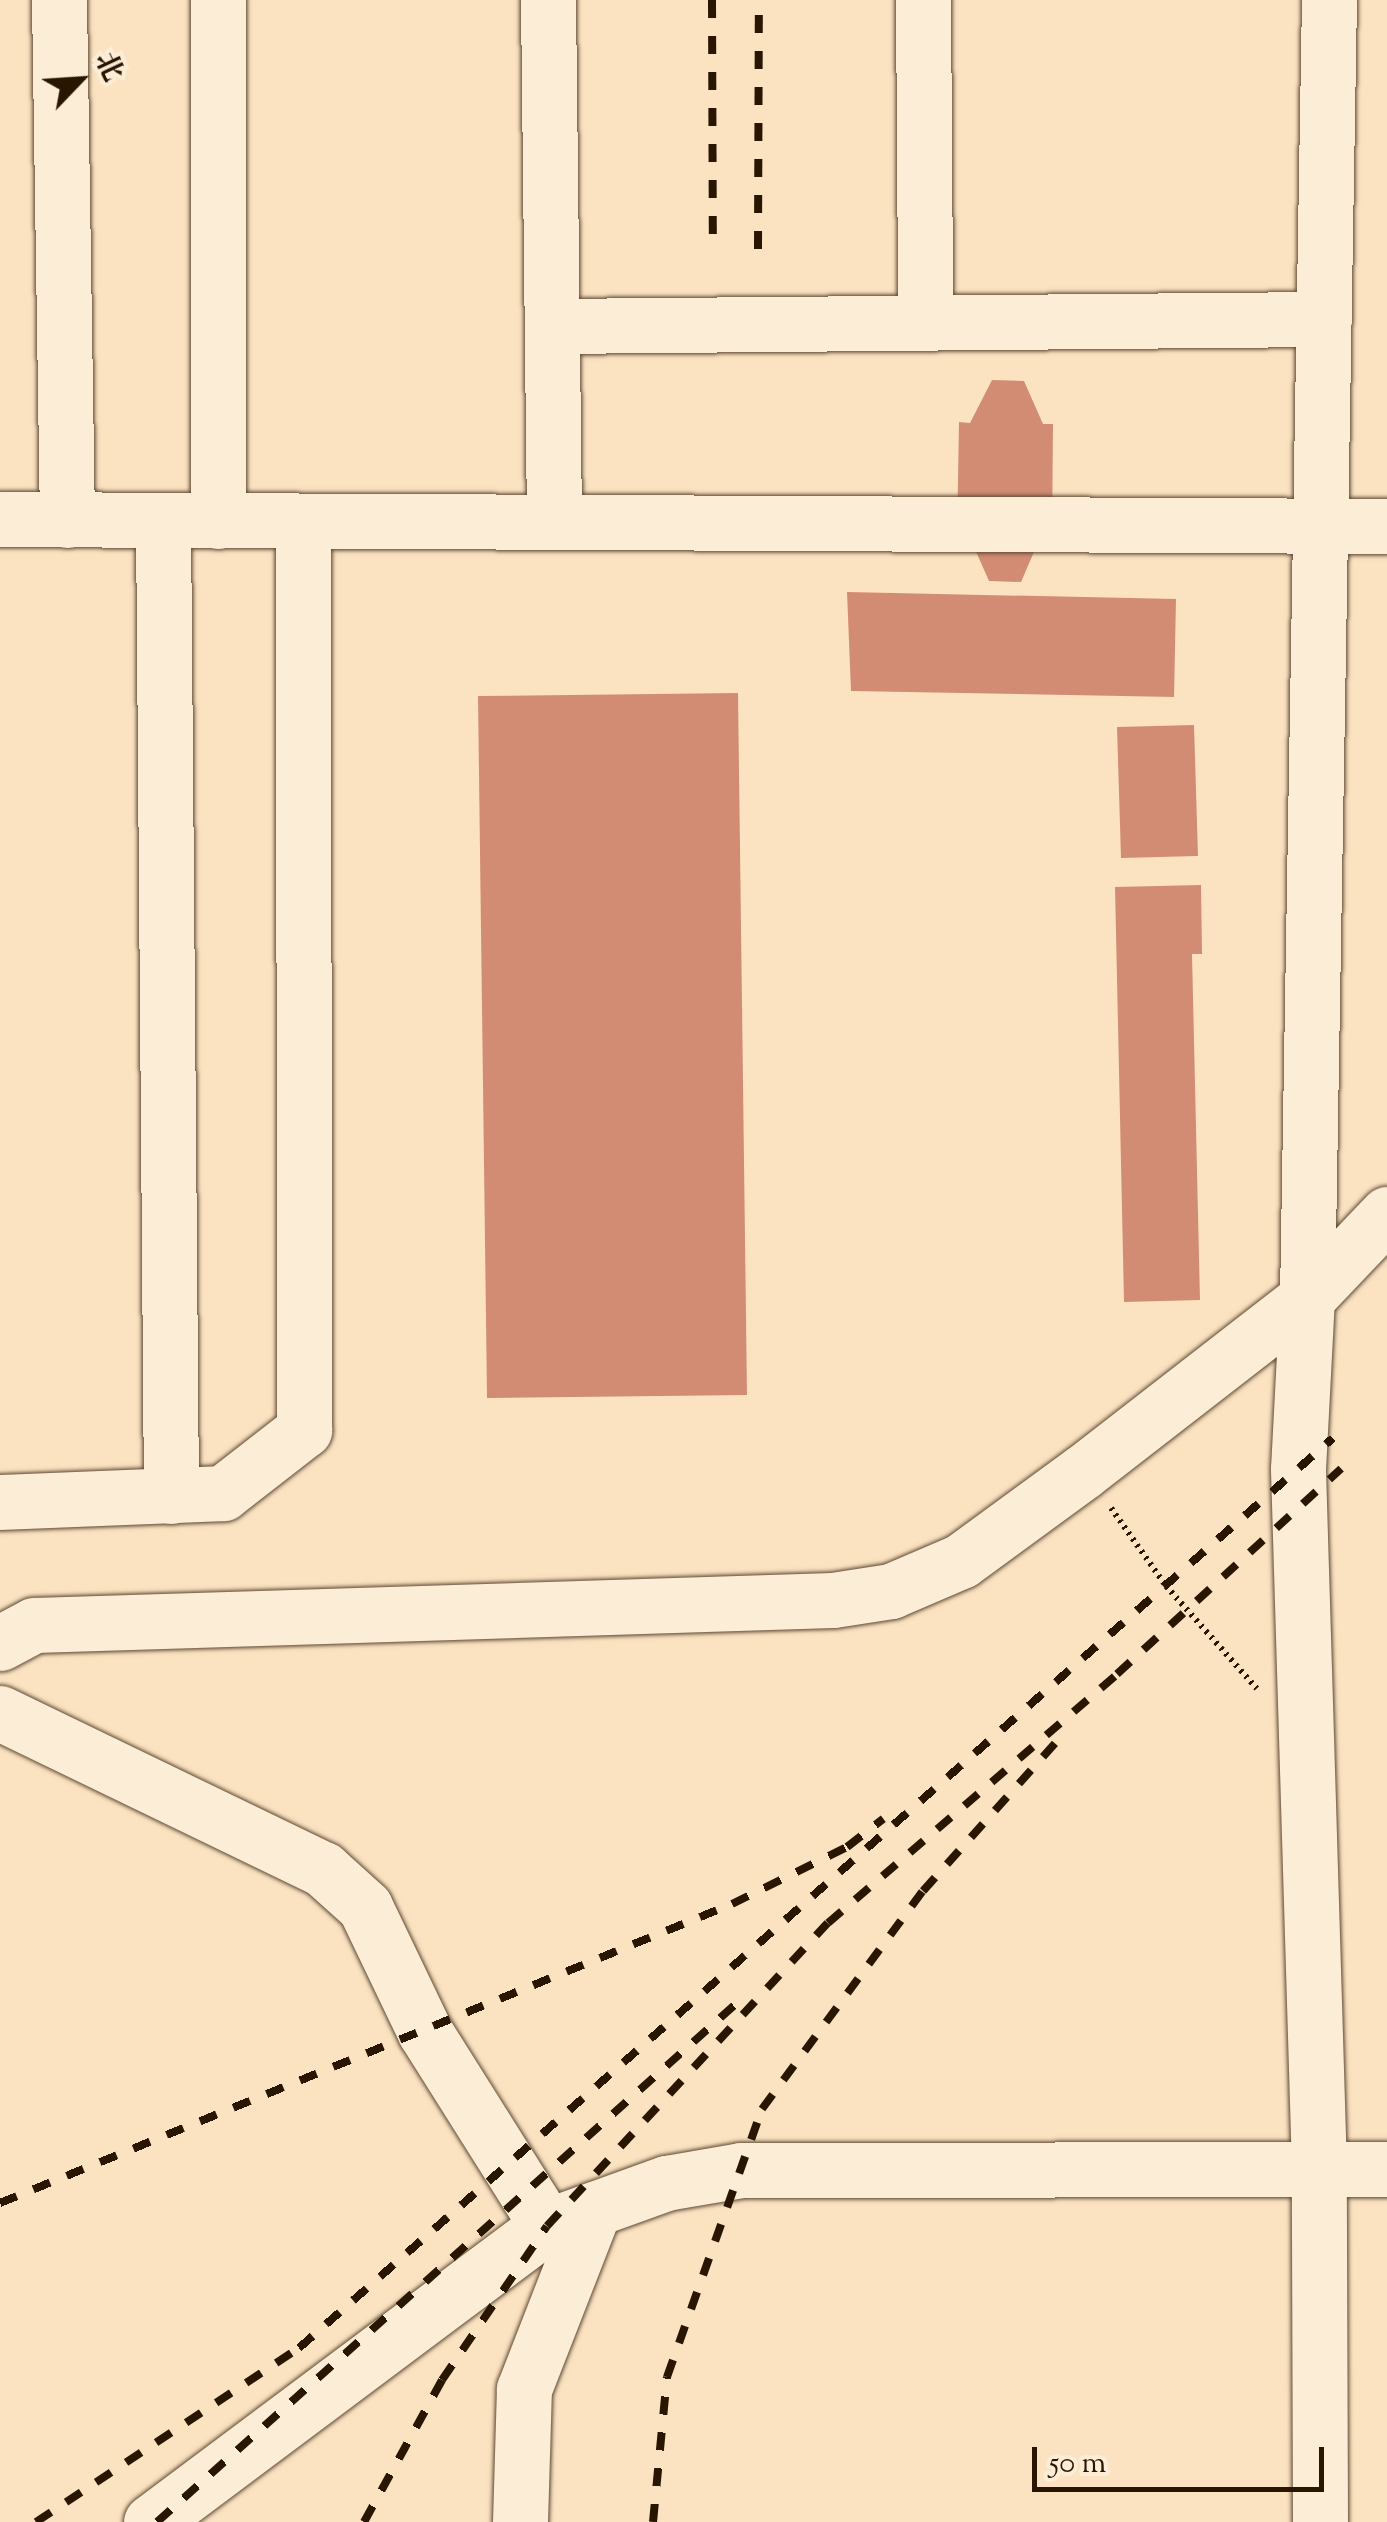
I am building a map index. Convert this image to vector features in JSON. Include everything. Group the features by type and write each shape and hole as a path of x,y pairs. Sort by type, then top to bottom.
{"street":[{"path":"59,0 67,520"},
{"path":"218,0 218,521"},
{"path":"548,0 554,522"},
{"path":"923,0 926,322"},
{"path":"1320,2522 1319,2169 1298,1470 1307,1298 1329,0"},
{"path":"552,326 1324,319"},
{"path":"0,520 1387,526"},
{"path":"163,520 171,1496"},
{"path":"0,1502 223,1493 304,1430 303,522"},
{"path":"0,1643 34,1624 833,1600 891,1591 961,1561 1084,1471 1307,1298 1387,1214"},
{"path":"0,1713 322,1868 365,1907 424,2032 570,2218"},
{"path":"163,2518 570,2218 666,2183 741,2170 1387,2170"},
{"path":"520,2522 524,2389 570,2218"}],"path":[{"path":"1084,1471 1166,1586 1306,1746"}],"building":[{"path":"992,380 1024,381 1043,424 1053,424 1052,539 1040,538 1021,582 989,581 970,538 957,538 959,422 970,423"},
{"path":"847,592 1176,599 1174,697 851,691"},
{"path":"738,693 747,1395 487,1398 478,696"},
{"path":"1194,725 1198,856 1121,858 1117,727"},
{"path":"1201,885 1202,954 1192,954 1200,1300 1124,1302 1115,887"}],"railway":[{"path":"712,0 713,239"},
{"path":"758,249 759,0"},
{"path":"36,2522 299,2348 1333,1438"},
{"path":"364,2522 442,2380 547,2226 828,1923 1117,1674 1341,1469"},
{"path":"653,2522 667,2377 762,2109 923,1891 1059,1739"},
{"path":"0,2203 732,1904 847,1847 883,1819"},
{"path":"157,2522 738,2002"}]}
